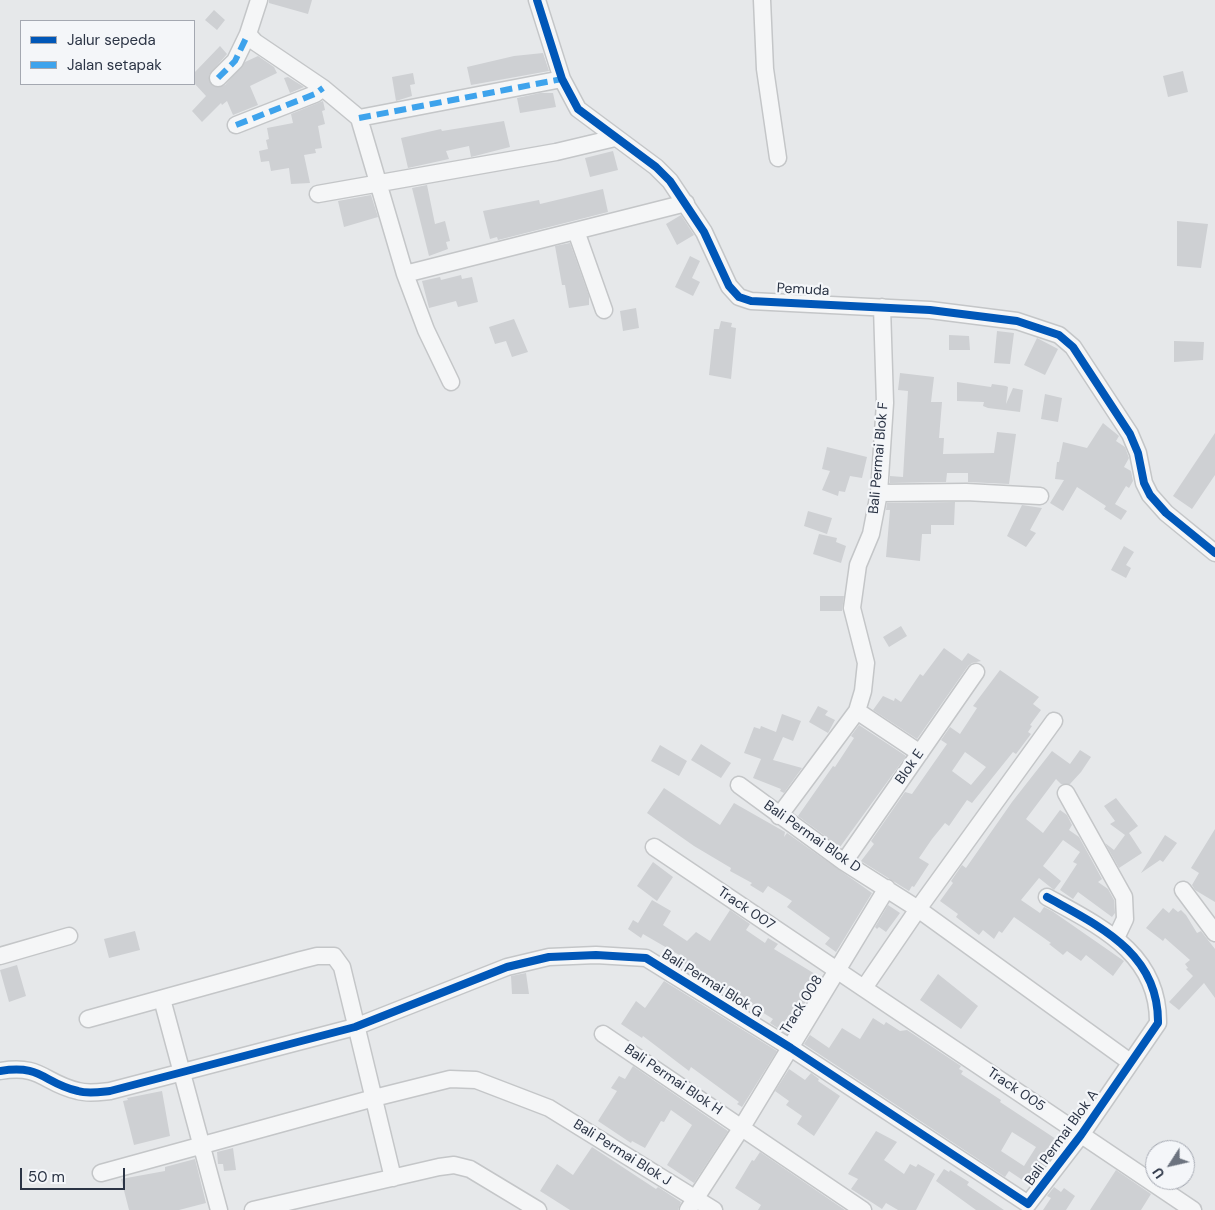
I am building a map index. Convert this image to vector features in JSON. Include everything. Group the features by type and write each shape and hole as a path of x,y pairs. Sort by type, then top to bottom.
{"street":[{"path":"218,78 235,61 248,34 259,0"},
{"name":"Pemuda","path":"537,0 562,79 578,109 662,173 686,203 704,232 729,286 739,297 752,301 930,310 994,317 1018,321 1059,335 1074,348 1130,434 1138,453 1144,483 1150,495 1166,513 1215,553"},
{"path":"762,0 766,69 778,158"},
{"path":"248,34 262,47 324,88 359,118 405,274 426,330 451,382"},
{"path":"359,118 562,79"},
{"path":"236,126 315,94 324,88"},
{"path":"318,194 556,152 616,138"},
{"path":"650,212 658,207 663,198 662,173"},
{"path":"405,274 686,203"},
{"path":"576,231 604,310"},
{"name":"Bali Permai Blok F","path":"780,816 857,711 863,691 866,663 853,616 853,594 858,564 871,534 879,493 885,404 882,307"},
{"path":"879,493 966,492 1040,496"},
{"name":"Blok E","path":"844,862 976,672"},
{"path":"857,711 920,753"},
{"path":"864,988 918,909 1054,721"},
{"name":"Bali Permai Blok D","path":"738,785 844,862 887,888"},
{"path":"1066,793 1124,897 1125,919 1116,938"},
{"name":"Track 007","path":"654,847 839,970"},
{"path":"887,888 1130,1062"},
{"name":"Track 008","path":"691,1204 791,1048 887,888"},
{"path":"1183,890 1215,933"},
{"name":"Bali Permai Blok A","path":"791,1048 1029,1207 1158,1023 1158,1009 1151,983 1138,960 1103,928 1047,897"},
{"path":"0,956 68,936"},
{"name":"Bali Permai Blok G","path":"355,1027 507,967 549,957 596,954 646,958 791,1048"},
{"path":"88,1019 301,960 328,955 334,956 339,961 393,1178"},
{"name":"Track 005","path":"839,970 1193,1210"},
{"path":"162,999 219,1210"},
{"path":"0,1071 20,1068 37,1071 78,1091 110,1091 355,1027"},
{"name":"Bali Permai Blok H","path":"603,1034 863,1210"},
{"name":"Bali Permai Blok J","path":"101,1173 450,1079 476,1080 549,1108 691,1204 714,1210"},
{"path":"253,1210 439,1166 454,1165 470,1168 538,1210"}],"building":[{"path":"269,0 312,0 308,14 269,3"},
{"path":"214,10 225,20 217,30 205,20"},
{"path":"220,46 227,54 209,75 209,81 215,87 225,85 245,62 258,56 274,67 277,73 250,86 258,105 233,115 227,101 222,105 221,103 202,122 192,111 206,96 195,84 195,72"},
{"path":"543,53 549,71 471,85 467,67 514,56"},
{"path":"1183,71 1188,92 1168,97 1163,76"},
{"path":"413,73 415,84 410,85 412,96 396,101 392,77"},
{"path":"288,77 304,87 290,93 284,78"},
{"path":"540,93 553,93 556,107 520,113 517,98"},
{"path":"323,101 325,110 322,111 325,124 318,126 322,148 315,149 316,153 304,155 310,183 291,184 289,168 271,171 269,161 261,162 259,151 268,149 266,140 269,139 267,128 293,123 291,114"},
{"path":"504,121 510,147 471,157 469,146 446,151 449,159 408,168 401,138 441,129 442,131"},
{"path":"613,151 618,170 590,177 585,158"},
{"path":"427,185 435,224 445,221 450,241 446,242 448,249 429,256 412,188"},
{"path":"603,189 608,212 498,240 497,237 490,239 483,211 539,200 540,204"},
{"path":"371,195 378,217 344,227 338,201"},
{"path":"681,215 694,235 677,245 666,224"},
{"path":"1177,221 1208,224 1201,268 1177,266"},
{"path":"570,243 589,296 589,305 569,308 565,285 562,285 555,246"},
{"path":"690,256 700,261 692,278 700,282 693,296 675,287"},
{"path":"461,275 462,279 472,277 478,302 458,307 456,301 429,308 422,281 440,277 441,280"},
{"path":"636,308 639,328 623,331 620,311"},
{"path":"514,319 528,352 512,357 506,341 495,344 489,327"},
{"path":"721,321 732,323 731,327 736,328 731,379 709,375 714,329 719,329"},
{"path":"997,331 1014,333 1010,364 994,363"},
{"path":"949,335 969,336 970,350 949,350"},
{"path":"1037,338 1058,349 1045,375 1024,365"},
{"path":"1174,341 1204,342 1203,360 1174,362"},
{"path":"900,373 934,377 931,402 942,402 939,438 944,438 943,454 994,453 997,432 1016,434 1009,484 968,482 968,473 947,473 946,482 890,483 890,476 903,477 908,391 898,390"},
{"path":"957,382 991,387 992,384 1006,386 1008,387 1006,404 1013,388 1023,390 1020,412 988,408 983,406 984,402 957,401"},
{"path":"1045,394 1062,398 1058,422 1041,419"},
{"path":"1103,423 1119,436 1116,441 1125,447 1129,458 1124,467 1131,471 1133,481 1129,488 1126,486 1115,504 1127,511 1121,520 1104,509 1106,506 1077,487 1063,511 1050,503 1064,480 1055,479 1057,462 1059,462 1063,442 1087,448"},
{"path":"1215,433 1215,475 1192,509 1173,496"},
{"path":"827,447 867,457 862,478 850,476 845,492 839,491 838,496 822,490 830,471 822,469"},
{"path":"955,502 954,525 931,525 931,534 922,534 920,561 886,557 890,510 886,510 887,503"},
{"path":"1022,505 1042,508 1030,530 1036,533 1026,547 1007,536"},
{"path":"808,511 832,518 827,534 804,526"},
{"path":"819,534 837,538 836,542 846,546 841,563 813,554"},
{"path":"1124,546 1134,552 1126,565 1131,568 1126,578 1111,570"},
{"path":"820,596 844,596 842,611 820,611"},
{"path":"901,626 907,636 889,647 883,637"},
{"path":"944,648 962,661 968,653 981,661 968,666 917,739 873,710 883,696 894,701 895,698 901,702 920,674 923,676"},
{"path":"1000,670 1039,697 1033,704 1041,710 1030,725 1032,726 1028,732 1031,734 1016,754 1013,752 972,803 967,800 949,826 945,823 932,839 919,858 929,864 914,887 912,886 909,891 861,861 874,844 871,841 905,792 912,794 947,744 941,740 950,727 960,734 977,708 973,706","holes":["965,752 986,767 971,785 952,771"]},
{"path":"818,706 828,711 825,715 835,720 828,733 809,722"},
{"path":"782,714 801,721 793,741 783,737 773,760 802,768 784,793 780,791 781,789 753,778 761,759 744,753 754,727 760,729 761,726 776,732"},
{"path":"859,725 906,756 840,847 798,816 833,766 835,767 854,738 851,736"},
{"path":"701,744 731,763 721,778 691,760"},
{"path":"660,745 687,761 679,776 651,761"},
{"path":"1080,750 1091,757 1081,772 1070,784 1061,784 1056,779 1026,819 1043,833 1060,810 1067,815 1072,825 1069,830 1079,837 1102,879 1098,882 1108,889 1114,900 1115,913 1112,917 1078,892 1073,899 1060,890 1077,864 1073,862 1080,852 1063,840 1043,866 1061,881 1054,890 1039,878 1021,900 1040,913 1044,907 1052,911 1124,961 1113,976 1086,955 1081,961 1067,951 1063,955 1049,944 1051,943 1014,917 1002,933 999,931 994,939 983,930 979,935 956,917 958,914 940,901 953,883 951,881 962,865 966,868 1012,802 1052,751 1070,764"},
{"path":"664,788 720,825 734,803 785,832 784,837 787,833 872,893 836,952 825,944 830,938 787,907 792,901 768,886 763,893 758,890 750,885 752,883 730,871 731,868 694,846 647,813"},
{"path":"1116,798 1138,826 1129,833 1142,853 1119,868 1105,843 1114,850 1125,835 1110,824 1115,821 1104,806"},
{"path":"1215,829 1215,902 1195,890 1192,885 1199,873 1191,868"},
{"path":"1165,835 1177,843 1163,862 1160,860 1141,873"},
{"path":"653,862 673,877 657,901 637,886"},
{"path":"652,900 671,911 663,925 687,941 696,932 710,941 730,910 750,924 746,930 765,943 768,938 778,944 774,949 820,977 787,1034 770,1023 773,1019 679,960 681,956 643,934 641,938 628,929 633,920 638,923"},
{"path":"888,905 900,913 886,932 879,927 877,929 875,927"},
{"path":"1163,908 1169,913 1173,908 1178,912 1181,910 1197,933 1201,931 1215,949 1215,998 1204,983 1179,1010 1169,1002 1193,976 1186,969 1188,968 1185,964 1190,960 1165,938 1163,941 1146,928"},
{"path":"135,931 140,950 109,958 104,939"},
{"path":"17,965 26,996 9,1002 0,970"},
{"path":"526,973 529,994 512,994 511,976"},
{"path":"938,974 978,1006 961,1029 920,1000"},
{"path":"664,981 777,1051 742,1107 737,1104 739,1102 691,1067 689,1071 643,1036 642,1038 621,1024 636,1001 645,1008"},
{"path":"873,1018 884,1025 886,1022 900,1031 907,1030 961,1066 959,1069 963,1071 961,1074 1062,1143 1030,1185 1009,1171 1005,1177 804,1044 815,1027 810,1035 829,1048 842,1028 860,1039","holes":["1012,1132 1036,1147 1024,1166 1001,1151"]},
{"path":"633,1066 728,1131 694,1183 667,1165 692,1125 671,1110 664,1122 661,1121 645,1148 632,1141 631,1143 598,1121 617,1091 611,1088 619,1076 625,1079"},
{"path":"789,1069 805,1080 811,1073 819,1079 818,1081 840,1096 814,1136 797,1124 802,1116 786,1105 789,1101 775,1091"},
{"path":"162,1091 170,1136 134,1145 123,1101 128,1100 127,1098"},
{"path":"876,1131 897,1142 884,1160 904,1174 910,1164 916,1167 918,1164 935,1174 916,1210 898,1210 886,1203 882,1209 851,1189 858,1179 848,1174"},
{"path":"592,1147 656,1189 658,1187 681,1202 678,1210 570,1210 540,1191 557,1164 573,1175"},
{"path":"233,1148 236,1170 224,1171 223,1164 218,1164 217,1152"},
{"path":"760,1152 845,1210 758,1210 761,1205 735,1188 752,1160 754,1161"},
{"path":"195,1159 206,1203 179,1210 129,1210 121,1179 165,1171 165,1167"},
{"path":"944,1169 949,1172 950,1170 969,1182 967,1185 1004,1210 976,1210 936,1181"},
{"path":"1116,1170 1151,1194 1141,1210 1090,1210"},
{"path":"1054,1187 1061,1192 1064,1188 1075,1196 1066,1210 1043,1210 1051,1198 1047,1196"}],"marked path":[{"path":"218,78 235,61 248,34"},
{"path":"359,118 562,79"},
{"path":"236,125 315,94 323,88"}],"cycle path":[{"path":"537,0 562,79 578,109 656,167 670,181 704,232 729,286 739,297 751,301 930,310 1017,321 1059,335 1073,347 1130,434 1138,453 1144,483 1150,495 1166,513 1215,553"},
{"path":"0,1071 25,1070 34,1072 66,1088 82,1092 110,1091 355,1027 507,967 549,957 596,955 646,958 791,1048 1028,1204 1081,1135 1158,1023 1156,999 1148,978 1137,960 1105,931 1047,897"}]}
